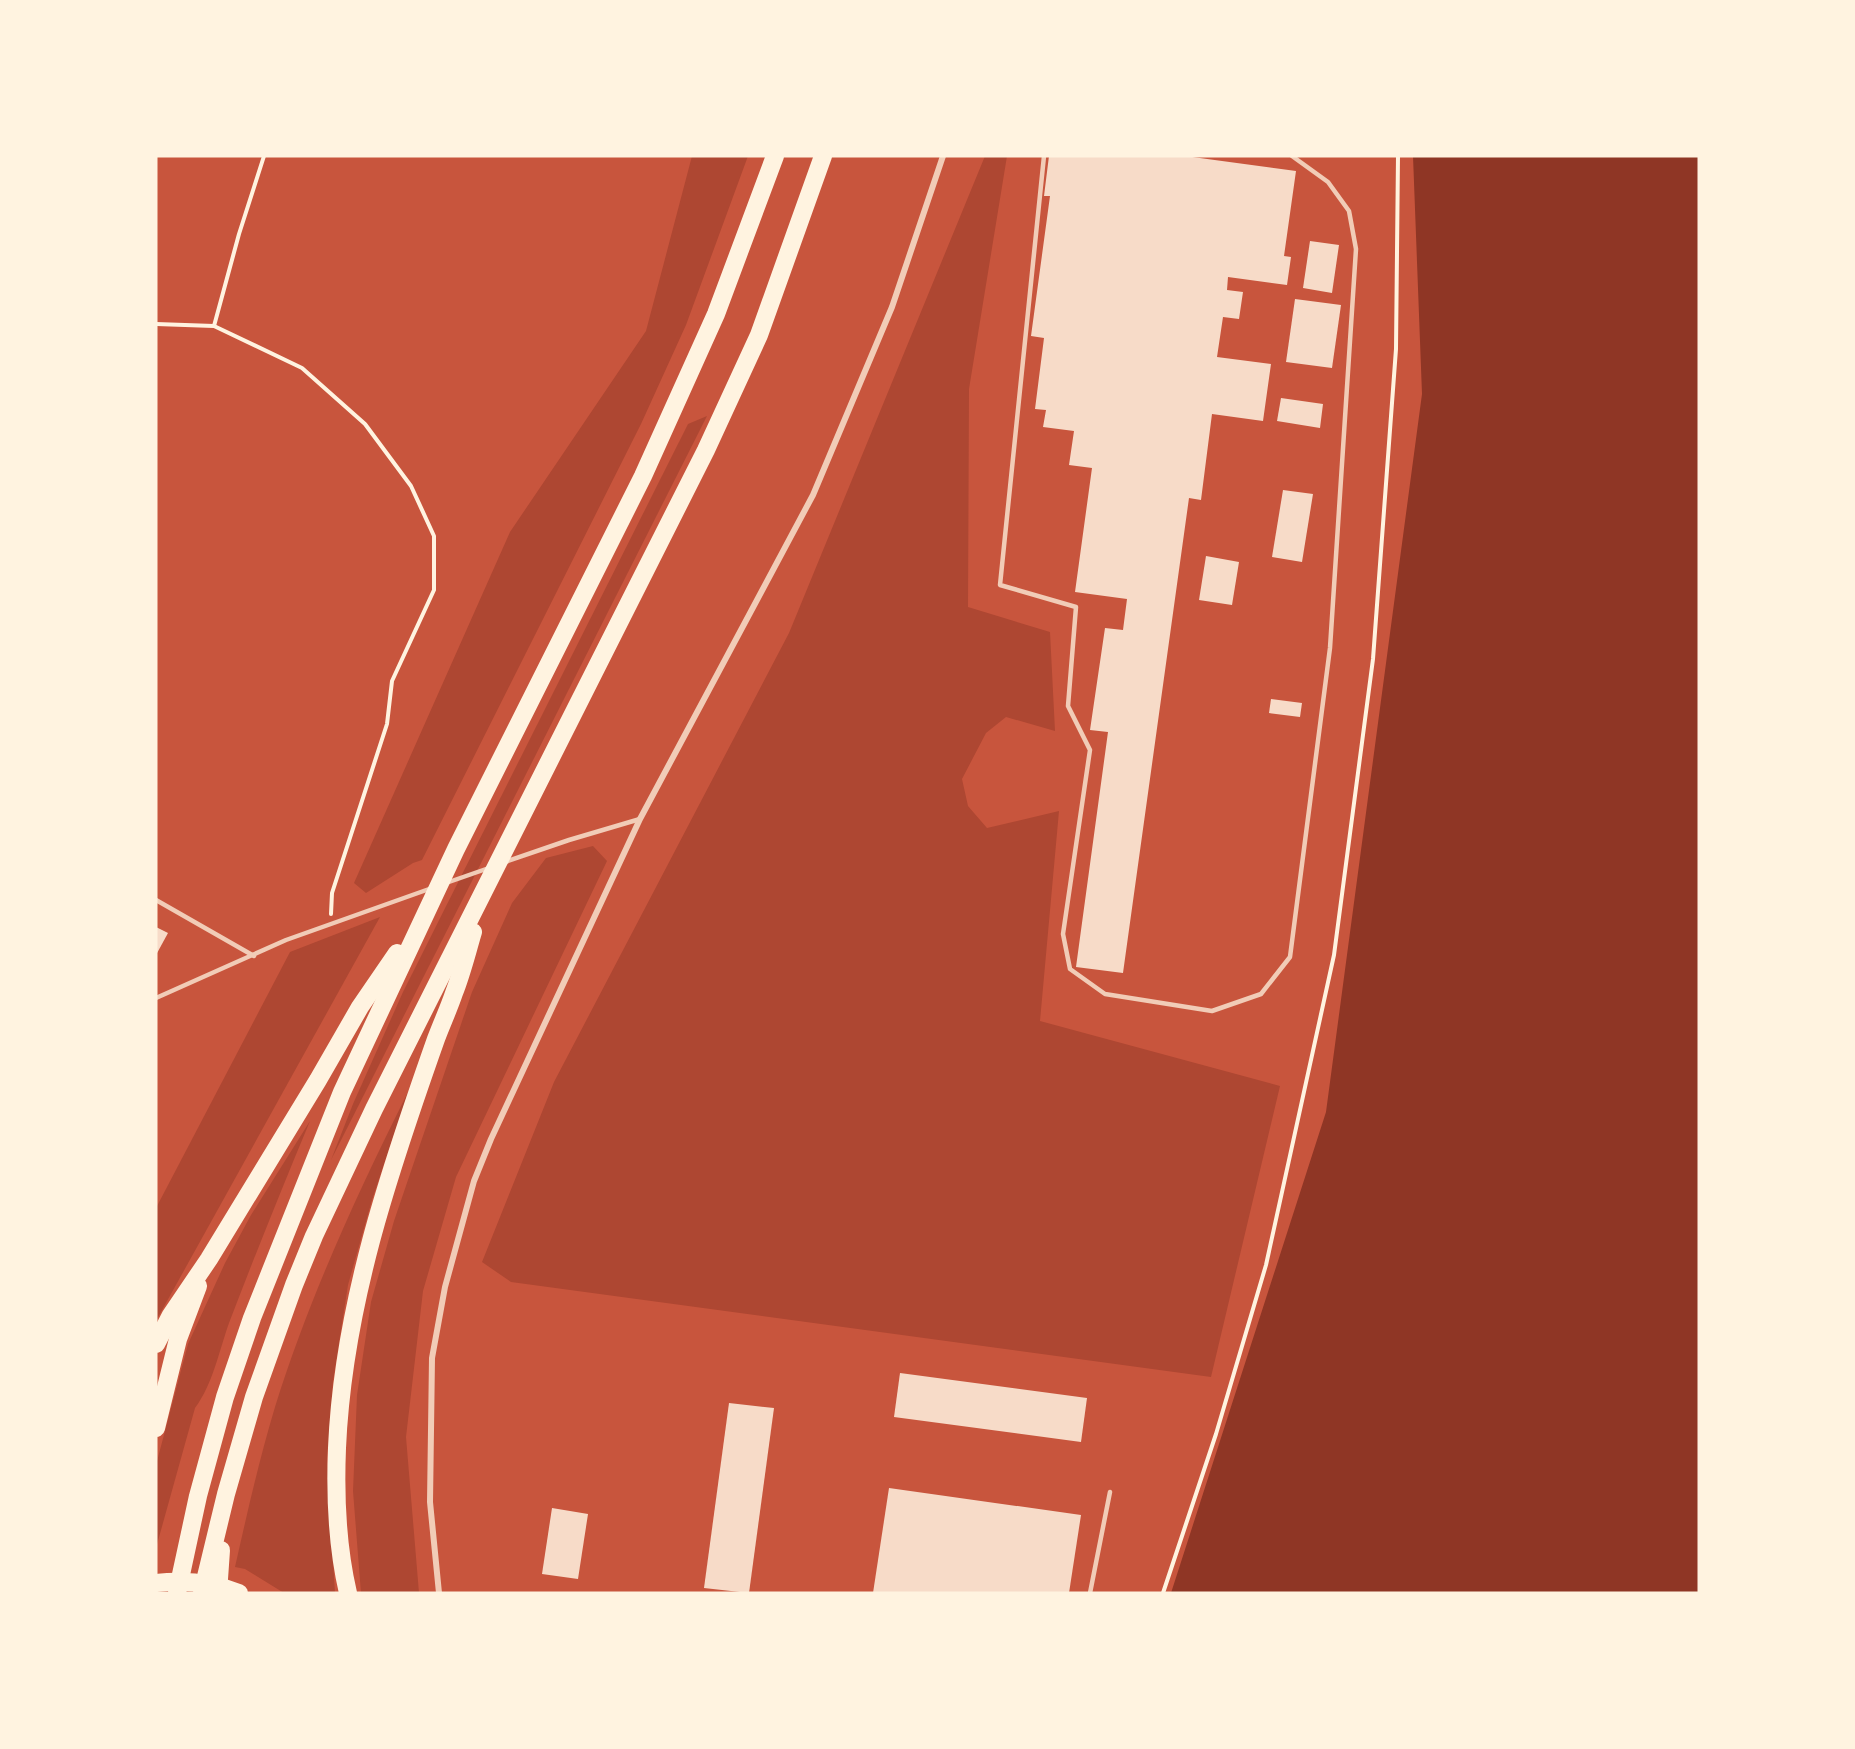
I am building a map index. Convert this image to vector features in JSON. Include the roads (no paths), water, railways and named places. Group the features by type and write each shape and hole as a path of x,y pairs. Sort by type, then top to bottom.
{"highway":[{"path":"177,1593 198,1496 225,1397 252,1318 342,1092 429,904 644,476 716,314 775,156"},
{"path":"202,1593 226,1494 254,1398 314,1236 374,1109 728,404 771,302 824,156"},
{"path":"348,1593 339,1542 336,1467 341,1388 356,1298 384,1195 436,1038 455,992 488,882"},
{"path":"156,1344 171,1315 209,1259 360,1008 429,904"},
{"path":"156,1428 178,1339 209,1259"},
{"path":"218,1593 226,1494"},
{"path":"156,1583 192,1582 239,1593"}],"street":[{"path":"439,1593 430,1502 432,1358 446,1287 474,1181 491,1139 640,819 813,495 892,308 943,156"}],"lane":[{"path":"1044,156 1000,585 1076,607 1068,706 1090,750 1063,934 1070,969 1105,994 1212,1011 1261,994 1290,957 1329,648 1356,249 1349,211 1329,182 1292,156"},
{"path":"156,998 286,940 569,840 640,819"},
{"path":"156,900 254,956"},
{"path":"1090,1593 1110,1492"}]}
